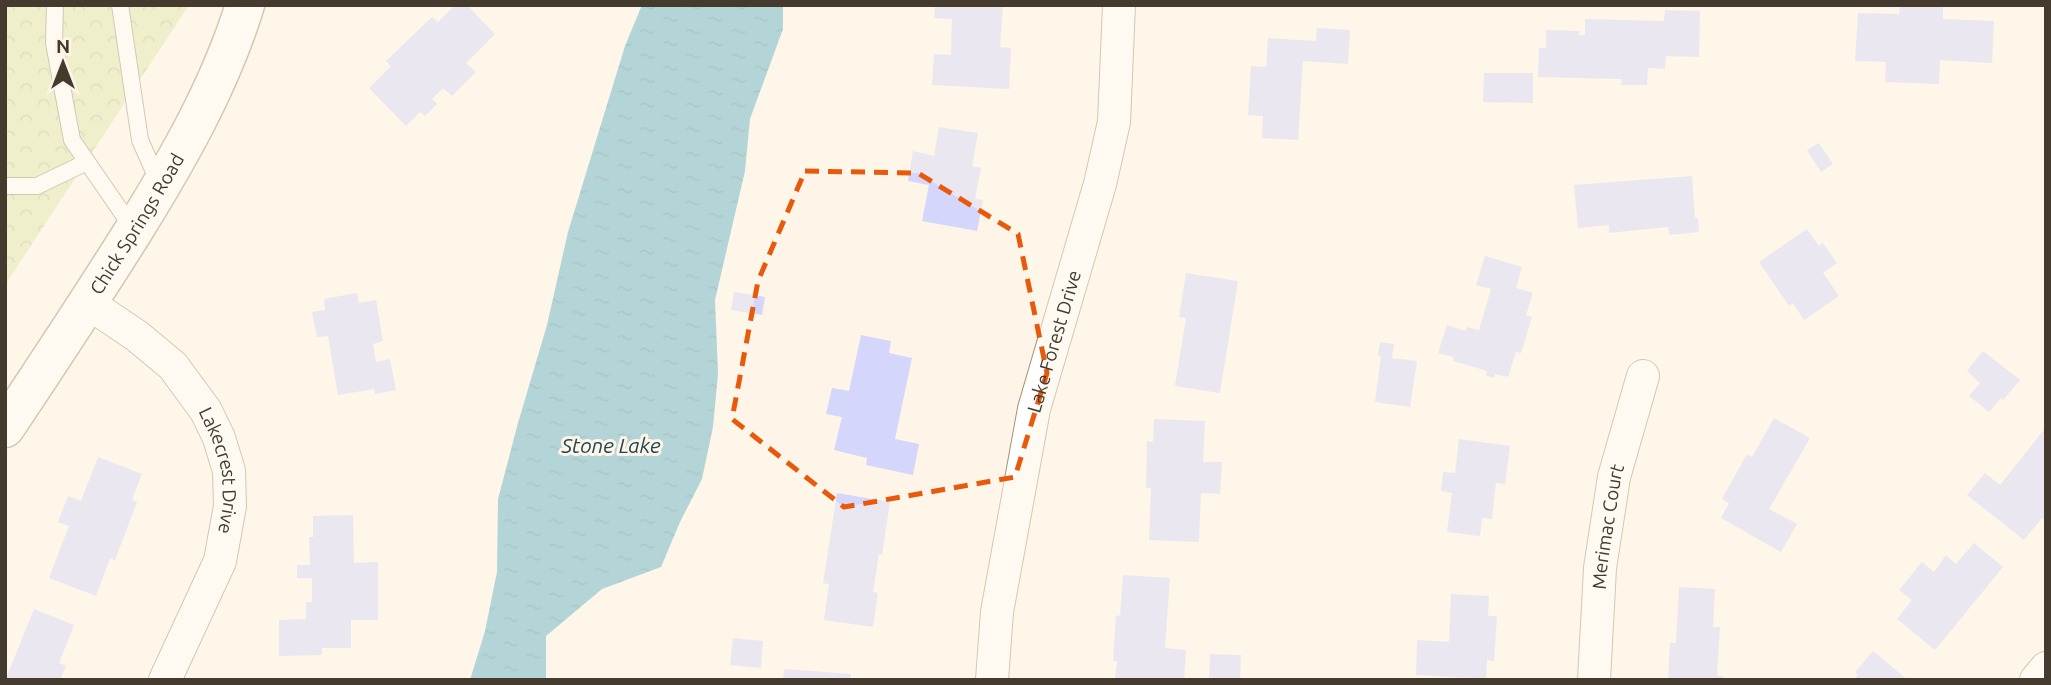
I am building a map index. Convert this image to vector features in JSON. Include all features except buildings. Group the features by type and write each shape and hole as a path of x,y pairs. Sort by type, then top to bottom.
{"street":[{"name":"Chick Springs Road","path":"5,428 161,187 209,100 245,5"},
{"name":"Lake Forest Drive","path":"992,680 997,612 1034,409 1100,184 1114,122 1119,5"},
{"name":"Lakecrest Drive","path":"88,303 137,336 173,366 206,411 219,438 229,471 230,506 220,561 165,680"},
{"name":"Merimac Court","path":"1594,680 1600,568 1614,477 1643,376"},
{"path":"2036,680 2046,668"}],"lane":[{"path":"55,5 54,43 72,140 134,230"},
{"path":"120,5 140,140 161,187"},
{"path":"5,186 37,186 86,162"}],"highlighted area":[{"path":"805,171 918,173 1018,234 1047,373 1015,477 844,507 732,419 758,281"}],"green space":[{"path":"5,5 189,5 5,285"}],"water":[{"name":"Stone Lake","path":"642,5 783,5 783,29 750,119 745,171 715,300 718,374 713,427 702,479 661,567 602,589 546,636 546,680 470,680 485,631 497,572 498,499 547,325 568,232 625,46"}]}
